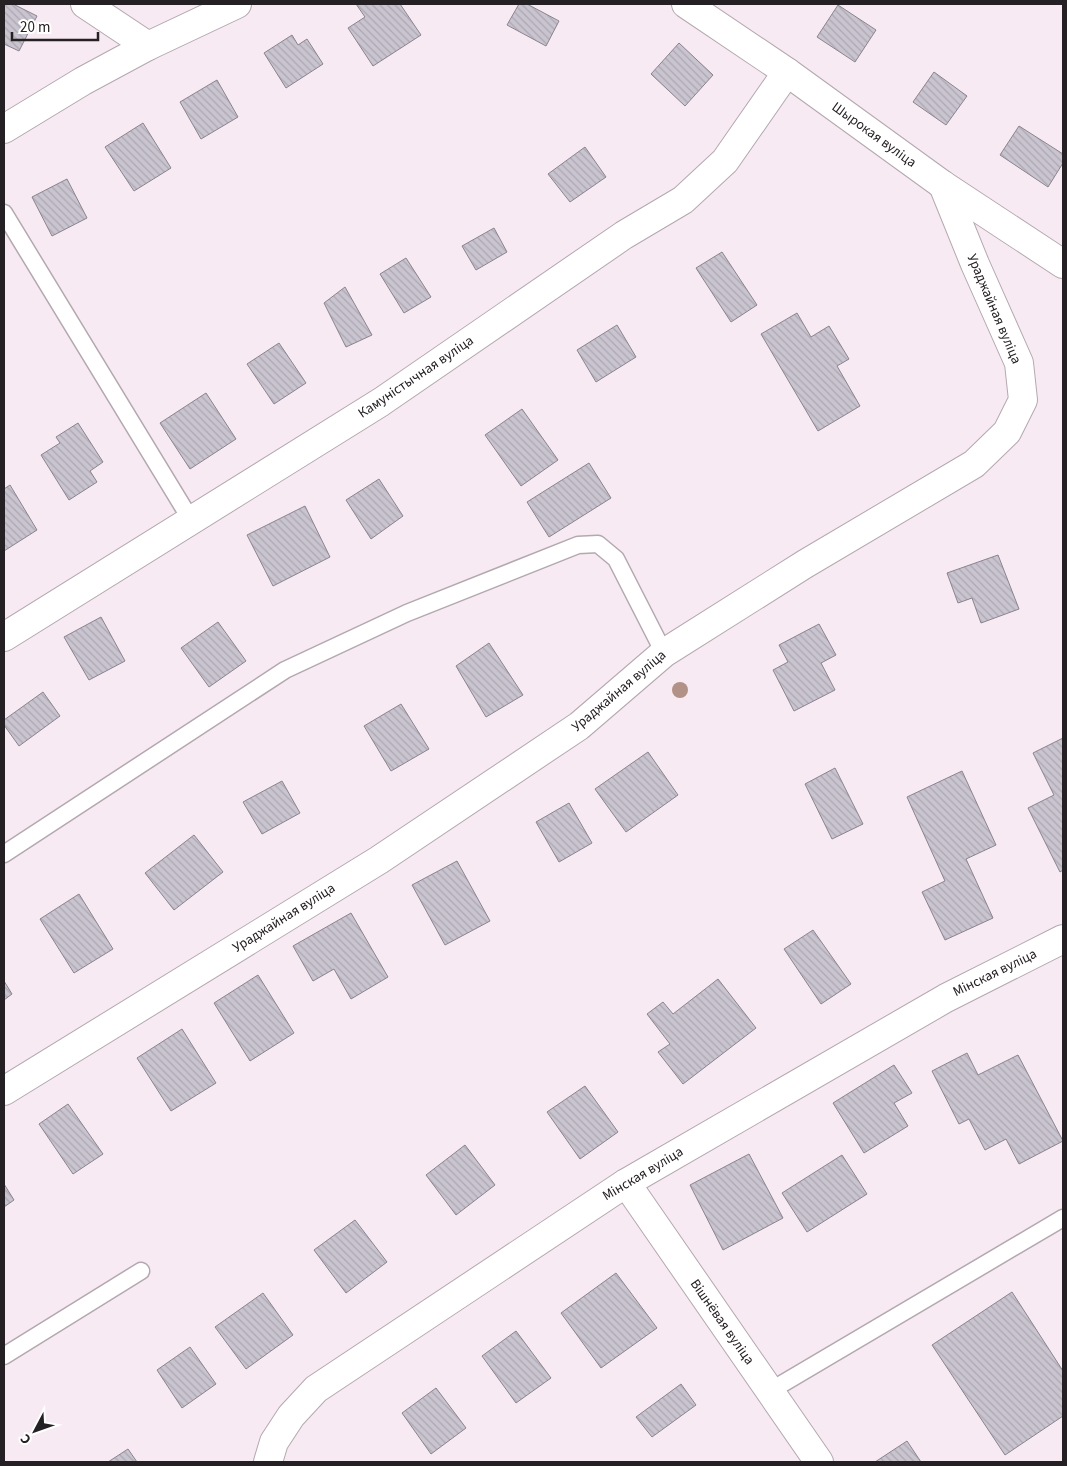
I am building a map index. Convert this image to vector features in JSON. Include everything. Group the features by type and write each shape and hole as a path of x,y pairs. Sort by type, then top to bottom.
{"street":[{"path":"85,4 148,46"},
{"path":"4,129 83,81 148,46 237,4"},
{"name":"Шырокая вуліца","path":"686,4 787,72 943,185 1063,264"},
{"name":"Камуністычная вуліца","path":"4,637 381,402 624,235 683,200 724,161 787,72"},
{"name":"Ураджайная вуліца","path":"4,1091 379,860 578,726 664,653 814,559 974,464 1007,432 1023,400 1019,363 943,185"},
{"name":"Мінская вуліца","path":"268,1462 274,1442 291,1416 316,1389 626,1183 946,998 1063,940"},
{"name":"Вішнёвая вуліца","path":"626,1183 819,1462"}],"lane":[{"path":"4,213 191,520"},
{"path":"4,854 286,670 407,613 578,545 598,544 616,559 664,653"},
{"path":"770,1391 1063,1218"},
{"path":"4,1356 141,1272"}],"building":[{"path":"4,4 13,4 37,16 19,51 4,44"},
{"path":"356,4 400,4 421,35 373,66 348,28 365,17"},
{"path":"519,4 527,4 559,21 546,46 507,25"},
{"path":"838,5 876,30 855,62 817,37"},
{"path":"292,35 298,45 307,39 323,64 286,88 264,53"},
{"path":"679,43 713,75 685,106 651,74"},
{"path":"934,72 967,96 946,125 913,102"},
{"path":"217,80 238,117 201,139 180,102"},
{"path":"143,123 171,168 134,191 105,147"},
{"path":"1019,126 1063,154 1063,163 1048,187 1000,155"},
{"path":"585,147 606,177 570,202 548,174"},
{"path":"67,179 87,218 52,236 32,197"},
{"path":"494,228 507,252 476,270 462,246"},
{"path":"722,252 757,305 731,322 696,268"},
{"path":"406,258 431,297 404,313 380,274"},
{"path":"345,287 372,335 346,347 324,303"},
{"path":"797,313 811,337 829,326 849,359 837,366 860,406 818,431 761,334"},
{"path":"617,325 636,357 596,382 577,350"},
{"path":"279,343 306,383 274,404 247,364"},
{"path":"206,393 236,439 190,469 160,423"},
{"path":"522,409 558,460 521,486 485,435"},
{"path":"78,423 103,462 90,471 97,482 69,500 41,455 60,443 56,437"},
{"path":"589,463 611,498 549,537 527,502"},
{"path":"379,479 403,516 371,539 346,500"},
{"path":"10,485 37,530 4,551 4,489"},
{"path":"305,506 330,557 273,586 247,535"},
{"path":"998,555 1019,609 981,623 972,598 958,603 947,573"},
{"path":"101,617 125,661 89,680 64,637"},
{"path":"218,622 246,661 209,687 181,648"},
{"path":"819,624 836,655 821,663 835,690 794,711 773,670 788,662 779,645"},
{"path":"489,643 523,695 486,717 456,666"},
{"path":"43,692 60,716 19,746 4,725 4,720"},
{"path":"401,704 429,749 391,771 364,726"},
{"path":"1063,738 1063,870 1060,872 1028,808 1054,795 1033,753"},
{"path":"648,752 678,795 626,832 595,789"},
{"path":"835,768 863,824 832,839 805,784"},
{"path":"962,771 996,845 966,859 993,918 945,940 922,892 945,881 907,797"},
{"path":"282,781 300,813 262,834 243,802"},
{"path":"569,803 592,843 559,862 536,822"},
{"path":"194,835 223,872 174,910 145,873"},
{"path":"457,861 490,921 445,945 412,885"},
{"path":"79,894 113,949 74,973 40,919"},
{"path":"351,913 388,977 351,999 334,969 313,981 293,946"},
{"path":"813,930 851,984 821,1004 784,949"},
{"path":"258,975 294,1033 250,1061 214,1003"},
{"path":"718,979 756,1028 683,1084 658,1052 670,1044 647,1014 663,1002 673,1014"},
{"path":"4,981 12,994 4,1000"},
{"path":"182,1029 216,1083 171,1111 137,1058"},
{"path":"967,1053 978,1075 1018,1055 1063,1141 1019,1164 1006,1139 985,1150 969,1119 959,1124 932,1071"},
{"path":"894,1065 912,1093 894,1103 908,1126 864,1153 833,1103"},
{"path":"585,1086 618,1132 580,1159 547,1112"},
{"path":"68,1104 103,1154 73,1174 39,1124"},
{"path":"465,1145 495,1185 456,1215 426,1175"},
{"path":"749,1154 783,1218 723,1250 690,1185"},
{"path":"842,1155 867,1194 807,1232 782,1193"},
{"path":"4,1184 14,1200 4,1207"},
{"path":"355,1220 387,1262 346,1293 314,1250"},
{"path":"616,1273 657,1328 601,1368 561,1313"},
{"path":"1012,1292 1063,1371 1063,1416 1005,1455 932,1345"},
{"path":"263,1293 293,1335 246,1369 215,1327"},
{"path":"516,1331 551,1378 516,1403 482,1356"},
{"path":"190,1347 216,1384 182,1408 157,1370"},
{"path":"681,1384 696,1405 652,1437 636,1417"},
{"path":"436,1388 466,1428 431,1454 402,1413"},
{"path":"907,1441 921,1462 875,1462"},
{"path":"128,1449 137,1462 108,1462"}]}
